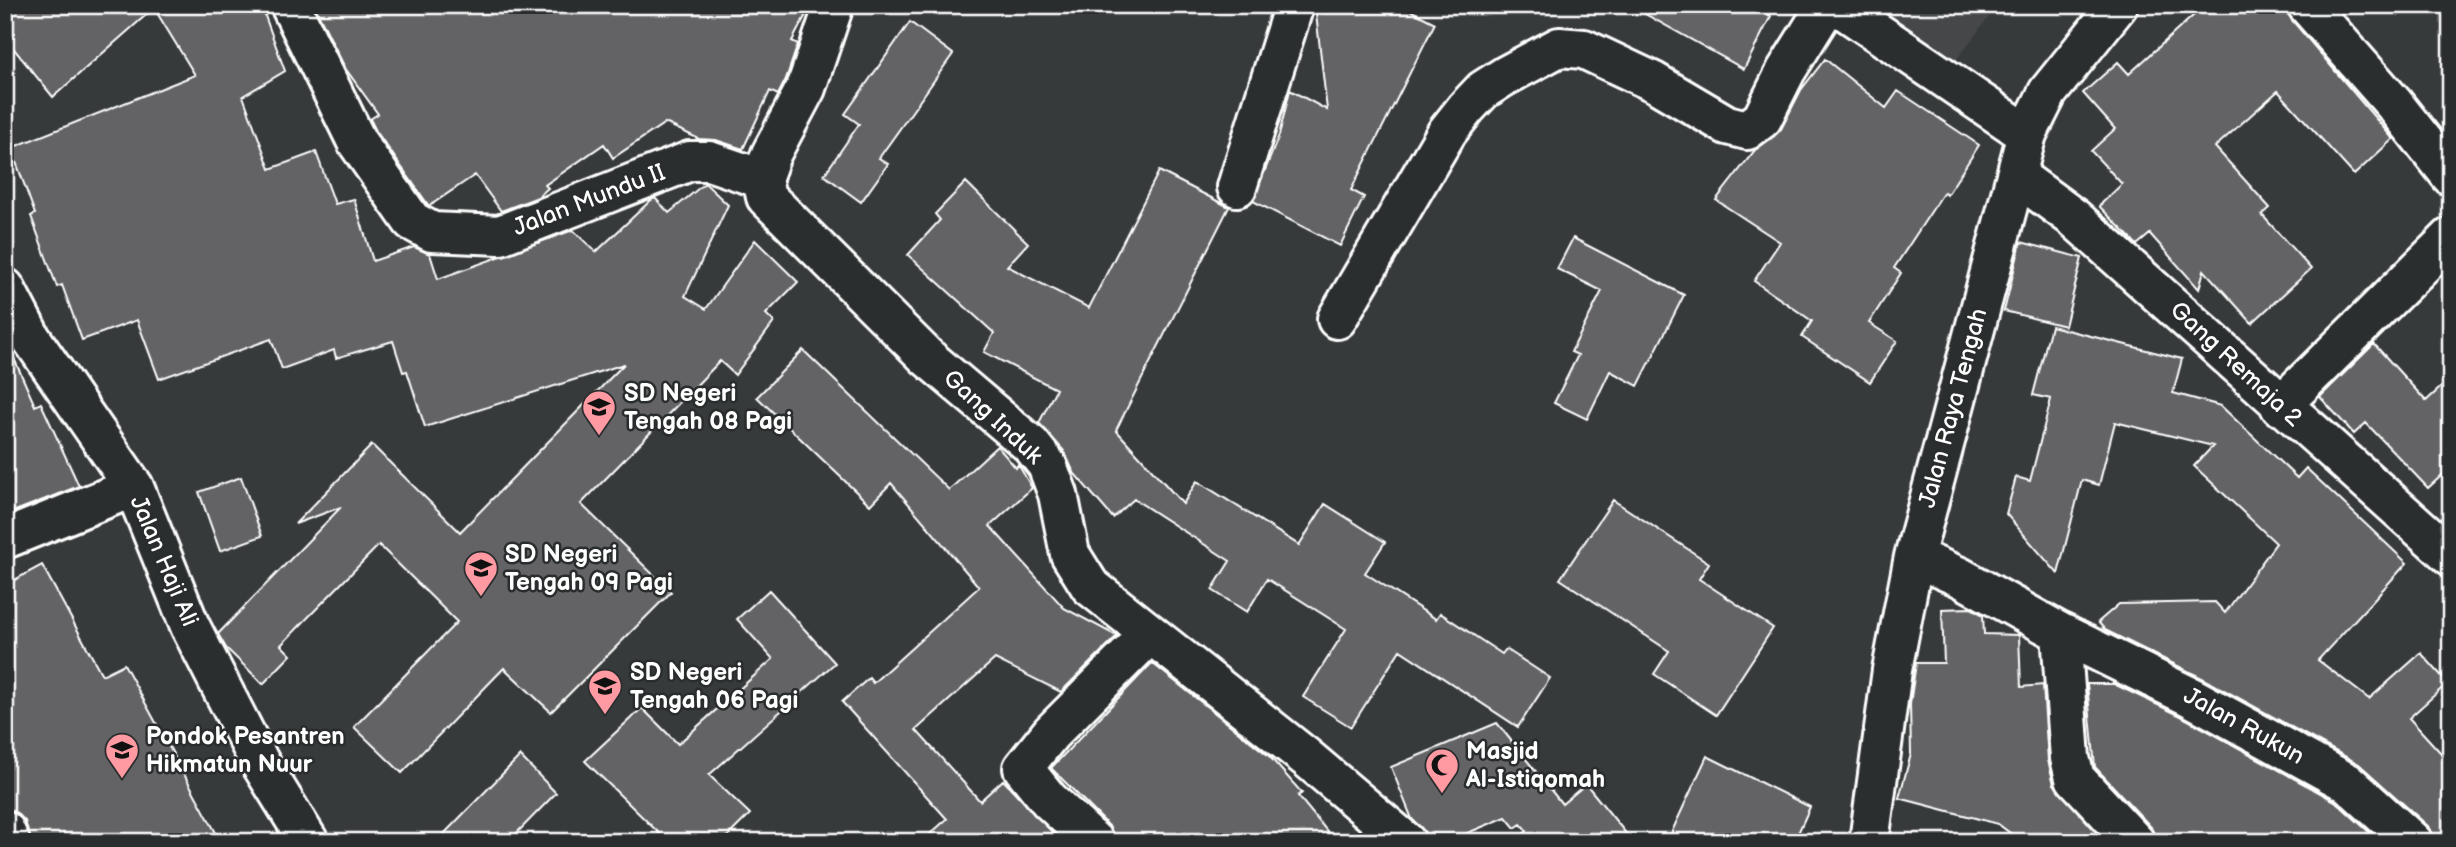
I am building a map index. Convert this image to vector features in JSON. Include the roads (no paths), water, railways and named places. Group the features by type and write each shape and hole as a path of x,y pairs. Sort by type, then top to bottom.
{"street":[{"name":"Jalan Mundu II","path":"290,5 356,142 412,221 432,232 500,234 690,161 709,161 762,178"},
{"path":"762,178 771,154 806,88 834,5"},
{"path":"1237,187 1294,5"},
{"path":"1307,5 1322,9 1326,5"},
{"path":"1337,318 1447,132 1483,90 1559,47 1572,46 1654,82 1727,125 1747,131 1762,119 1786,71 1827,5"},
{"path":"1837,5 2026,134"},
{"name":"Jalan Raya Tengah","path":"1869,842 1892,670 1914,557 2026,134 2048,92 2118,5"},
{"path":"2308,5 2394,104 2451,176"},
{"name":"Gang Remaja 2","path":"2017,176 2074,218 2280,406 2451,556"},
{"name":"Gang Induk","path":"762,178 766,197 786,220 927,357 1031,446 1047,465 1058,494 1070,554 1090,586 1307,758 1403,841"},
{"path":"2280,406 2451,237"},
{"name":"Jalan Haji Ali","path":"5,288 31,338 134,487 190,626 259,761 309,842"},
{"path":"5,539 134,487"},
{"name":"Jalan Rukun","path":"1914,557 1960,577 2061,633 2191,696 2348,783 2413,842"},
{"path":"2061,633 2070,758 2075,778 2135,842"},
{"path":"1094,842 1049,800 1024,768 1051,733 1149,635"},
{"path":"5,831 10,842"}],"place":[{"name":"SD Negeri Tengah 08 Pagi","path":"599,437"},
{"name":"SD Negeri Tengah 09 Pagi","path":"481,598"},
{"name":"SD Negeri Tengah 06 Pagi","path":"605,716"},
{"name":"Pondok Pesantren Hikmatun Nuur","path":"122,780"},
{"name":"Masjid Al-Istiqomah","path":"1442,795"}]}
